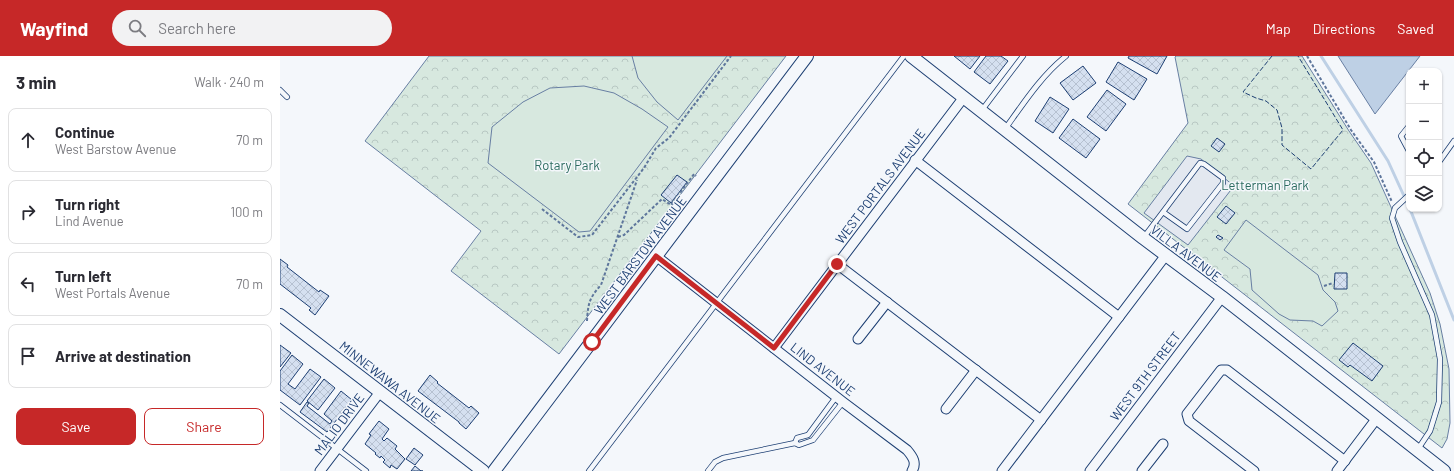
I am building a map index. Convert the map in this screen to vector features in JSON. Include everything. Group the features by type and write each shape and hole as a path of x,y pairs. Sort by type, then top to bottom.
{"main road":[{"name":"WEST BARSTOW AVENUE","path":"494,471 807,56"},
{"name":"VILLA AVENUE","path":"911,56 1444,471"},
{"name":"MINNEWAWA AVENUE","path":"280,315 483,471"}],"street":[{"name":"WEST PORTALS AVENUE","path":"774,348 964,97"},
{"path":"916,160 1119,317"},
{"path":"1002,471 1166,255"},
{"name":"LIND AVENUE","path":"656,256 907,450 914,461 914,468 912,471"},
{"path":"837,264 1041,420"},
{"name":"WEST 9TH STREET","path":"1090,471 1222,298"},
{"path":"858,339 888,302"},
{"path":"946,409 976,370"},
{"path":"1254,471 1189,421 1187,414 1221,370 1227,370 1345,461"},
{"name":"MALIO DRIVE","path":"320,471 380,392"},
{"path":"1337,471 1377,418"},
{"path":"1145,470 1163,444"}],"lane":[{"path":"589,471 904,56"},
{"path":"982,111 1023,56"},
{"path":"1005,129 1037,85 1057,63 1066,56"},
{"path":"280,90 288,97"},
{"path":"1406,130 1401,136 1406,145"},
{"path":"1442,158 1454,141"},
{"path":"1143,238 1200,163 1204,164 1223,178 1223,183 1187,229 1163,212"},
{"path":"1406,197 1395,208 1392,218 1400,242 1432,315 1440,359 1439,402 1430,431 1418,450"},
{"path":"794,443 797,438 808,435 840,399"},
{"path":"708,471 715,462 723,458 794,443 799,445 813,440 840,399"},
{"path":"280,405 366,471"}],"path":[{"path":"542,209 578,237 592,235 638,177 656,148 669,138 731,56"},
{"path":"1307,56 1351,130 1374,162 1395,208"},
{"path":"618,237 624,235 662,199 671,205 694,174 696,176"},
{"path":"587,321 589,303 592,294 601,285 638,177"},
{"path":"1324,286 1333,283"}],"green space":[{"name":"Rotary Park","path":"429,56 786,56 559,354 451,271 481,231 365,141"},
{"path":"632,56 727,56 678,120 657,102 638,78"},
{"name":"Letterman Park","path":"1176,56 1302,56 1371,163 1430,293 1440,324 1449,369 1450,423 1447,439 1442,448 1128,204 1188,123"},
{"path":"584,86 614,93 642,109 668,127 590,231 579,232 488,163 492,127 523,102 550,88"},
{"path":"1246,220 1318,275 1323,290 1335,302 1338,311 1322,326 1313,321 1290,320 1279,314 1252,290 1250,269 1224,250"}],"shaded area":[{"path":"1187,156 1201,159 1234,186 1188,245 1144,213"}],"water":[{"path":"1338,56 1420,56 1411,68 1406,68 1406,74 1375,114"}],"building":[{"path":"954,56 980,56 970,69"},
{"path":"986,56 1001,56 1008,61 990,84 974,72"},
{"path":"1129,56 1167,56 1157,74 1128,58"},
{"path":"1118,62 1147,79 1134,100 1106,82"},
{"path":"1083,66 1096,83 1073,100 1060,83"},
{"path":"1107,90 1126,104 1106,131 1087,117"},
{"path":"1050,97 1069,109 1053,133 1035,121"},
{"path":"1073,119 1100,139 1086,158 1059,138"},
{"path":"1217,138 1225,144 1219,152 1211,146"},
{"path":"677,175 687,182 671,203 661,195"},
{"path":"1226,206 1235,213 1226,224 1217,217"},
{"path":"1218,235 1223,238 1220,240 1216,237"},
{"path":"280,259 288,265 287,267 319,292 320,290 329,296 315,315 309,310 311,308 280,284"},
{"path":"1335,273 1347,273 1347,289 1334,289"},
{"path":"1353,343 1383,366 1372,381 1350,365 1348,367 1339,360"},
{"path":"280,345 291,353 280,367"},
{"path":"292,355 303,364 288,384 295,389 310,369 321,377 300,405 280,390 280,371"},
{"path":"430,375 438,382 437,383 469,408 471,406 479,413 466,429 418,391"},
{"path":"324,379 335,388 318,410 307,401"},
{"path":"341,391 352,400 327,432 300,412 307,402 309,403 307,406 330,424 332,421 324,414"},
{"path":"379,421 389,429 382,439 384,441 387,438 397,446 395,449 405,459 397,469 391,465 390,468 383,462 385,460 381,456 380,458 365,444 371,435 369,434"},
{"path":"414,448 423,455 415,465 406,459"},
{"path":"415,466 421,471 411,471"}],"waterway":[{"path":"1321,56 1388,161 1406,200"},
{"path":"1411,212 1454,320"}],"fence":[{"path":"1272,56 1243,92 1266,101 1277,110 1282,128 1282,145 1311,169 1343,130 1298,56"}],"route":[{"path":"592,342 656,256 774,348 837,264"}]}
